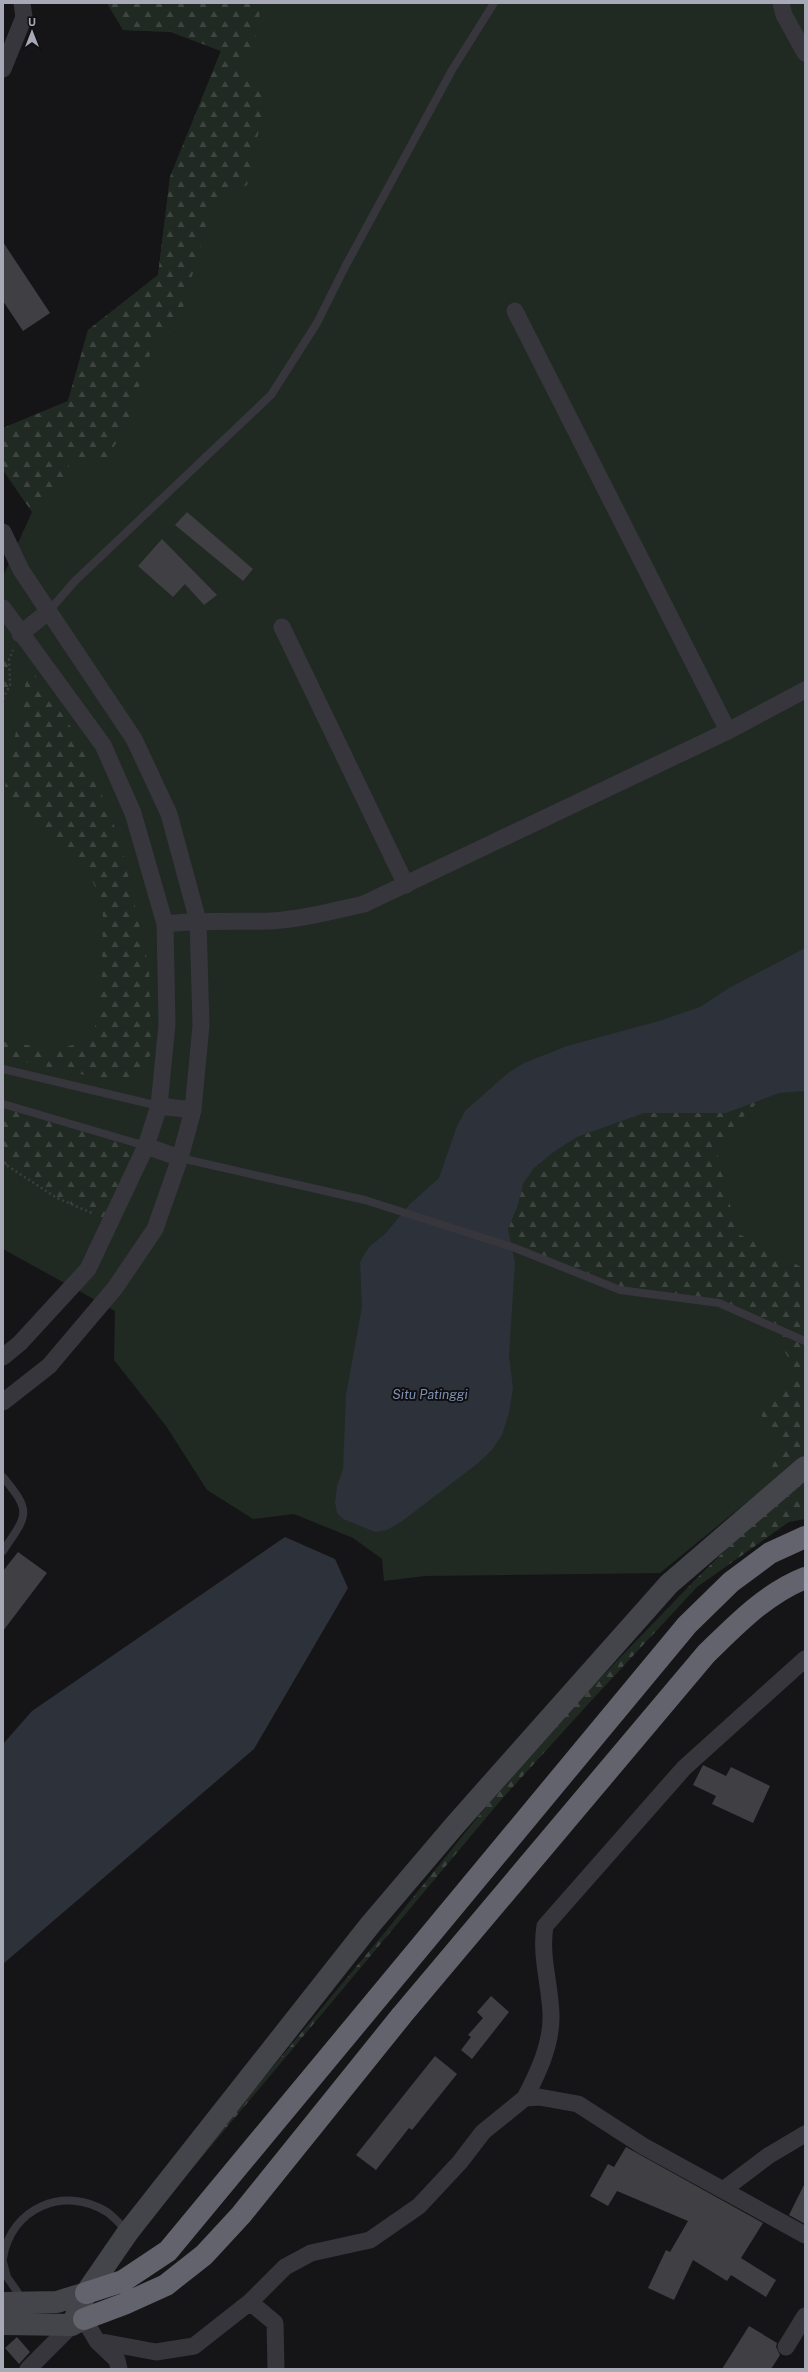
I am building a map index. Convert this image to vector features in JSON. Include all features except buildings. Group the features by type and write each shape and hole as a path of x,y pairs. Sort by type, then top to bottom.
{"highway":[{"path":"86,2293 122,2281 168,2251 687,1625 731,1582 770,1553 805,1537"},
{"path":"78,2322 124,2304 166,2285 204,2255 241,2215 407,2009 706,1654 752,1609 790,1584 805,1578"}],"main road":[{"path":"3,2324 78,2322 86,2293 128,2232 360,1937 455,1825 669,1584 805,1467"},
{"path":"3,2303 25,2304 57,2302 86,2293"}],"street":[{"path":"3,69 24,17 22,3"},
{"path":"781,3 784,15 805,53"},
{"path":"515,311 728,731"},
{"path":"3,532 22,570 48,612 134,739 169,814 198,920 201,1025 193,1110 180,1158 155,1229 115,1288 49,1366 3,1402"},
{"path":"3,608 20,634 103,745 133,814 165,924 167,1024 159,1106 146,1146 88,1269 20,1343 3,1357"},
{"path":"20,634 48,612"},
{"path":"282,627 406,885"},
{"path":"165,924 198,920 270,920 311,916 364,904 728,731 805,690"},
{"path":"159,1106 193,1110"},
{"path":"146,1146 180,1158"},
{"path":"97,2341 156,2352 194,2346 250,2302 285,2267 311,2253 370,2240 419,2206 460,2162 483,2132 525,2098 540,2068 551,2015 542,1945 545,1926 684,1768 805,1659"},
{"path":"525,2098 539,2097 578,2104 643,2146 805,2235"},
{"path":"723,2190 768,2156 805,2134"},
{"path":"250,2302 275,2323 276,2369"},
{"path":"786,2347 805,2316"},
{"path":"28,2369 78,2322 117,2360 119,2369"}],"lane":[{"path":"48,612 76,581 271,395 317,323 346,264 452,70 494,3"},
{"path":"3,1069 159,1106"},
{"path":"3,1104 146,1146"},
{"path":"180,1158 365,1200 515,1248 620,1290 719,1303 805,1340"},
{"path":"3,1477 20,1498 24,1510 23,1521 3,1551"},
{"path":"3,2258 10,2235 30,2213 46,2203 64,2199 82,2202 107,2212 128,2232"},
{"path":"3,2262 7,2277 25,2304"}],"path":[{"path":"3,699 10,685 9,660 20,634"},
{"path":"3,1163 57,1198 111,1222"}],"green space":[{"path":"107,3 805,3 805,1455 660,1573 425,1576 384,1581 382,1559 353,1538 294,1514 253,1519 207,1490 166,1426 114,1360 115,1311 3,1249 3,576 32,512 3,470 3,428 68,401 88,330 158,275 170,177 221,51 171,32 123,30"},
{"path":"107,3 259,3 260,25 239,76 268,89 247,185 213,201 178,326 154,343 125,428 106,460 70,457 66,487 32,512 3,470 3,428 68,401 88,330 158,275 170,177 221,51 171,32 123,30"},
{"path":"20,634 9,660 10,685 3,699 3,652"},
{"path":"29,666 79,739 120,840 149,968 151,1053 141,1073 117,1082 3,1057 3,1042 59,1049 89,1040 99,1017 102,974 103,900 76,853 3,797"},
{"path":"763,1097 715,1145 737,1233 805,1269 805,1455 756,1502 781,1447 768,1431 757,1404 801,1379 769,1325 719,1303 620,1290 515,1248 508,1229 518,1205 523,1184 534,1168 555,1151 577,1137 644,1113 726,1113"},
{"path":"3,1104 146,1146 111,1222 57,1198 3,1163"},
{"path":"805,1481 805,1519 789,1522 697,1587 501,1800 151,2218 207,2146 390,1926 497,1793 585,1694 694,1581 756,1520"}],"water":[{"name":"Situ Patinggi","path":"805,948 805,1091 779,1093 726,1113 644,1113 577,1137 555,1151 534,1168 523,1184 518,1205 508,1229 515,1263 509,1355 513,1388 509,1413 502,1435 492,1450 477,1464 401,1522 387,1530 375,1532 343,1519 337,1513 335,1503 337,1486 343,1469 346,1395 362,1307 360,1262 369,1247 385,1234 410,1204 439,1178 457,1126 465,1111 508,1073 524,1063 567,1046 659,1021 700,1007 729,988"},
{"path":"285,1537 335,1559 348,1588 254,1749 3,1964 3,1744 32,1711"}]}
